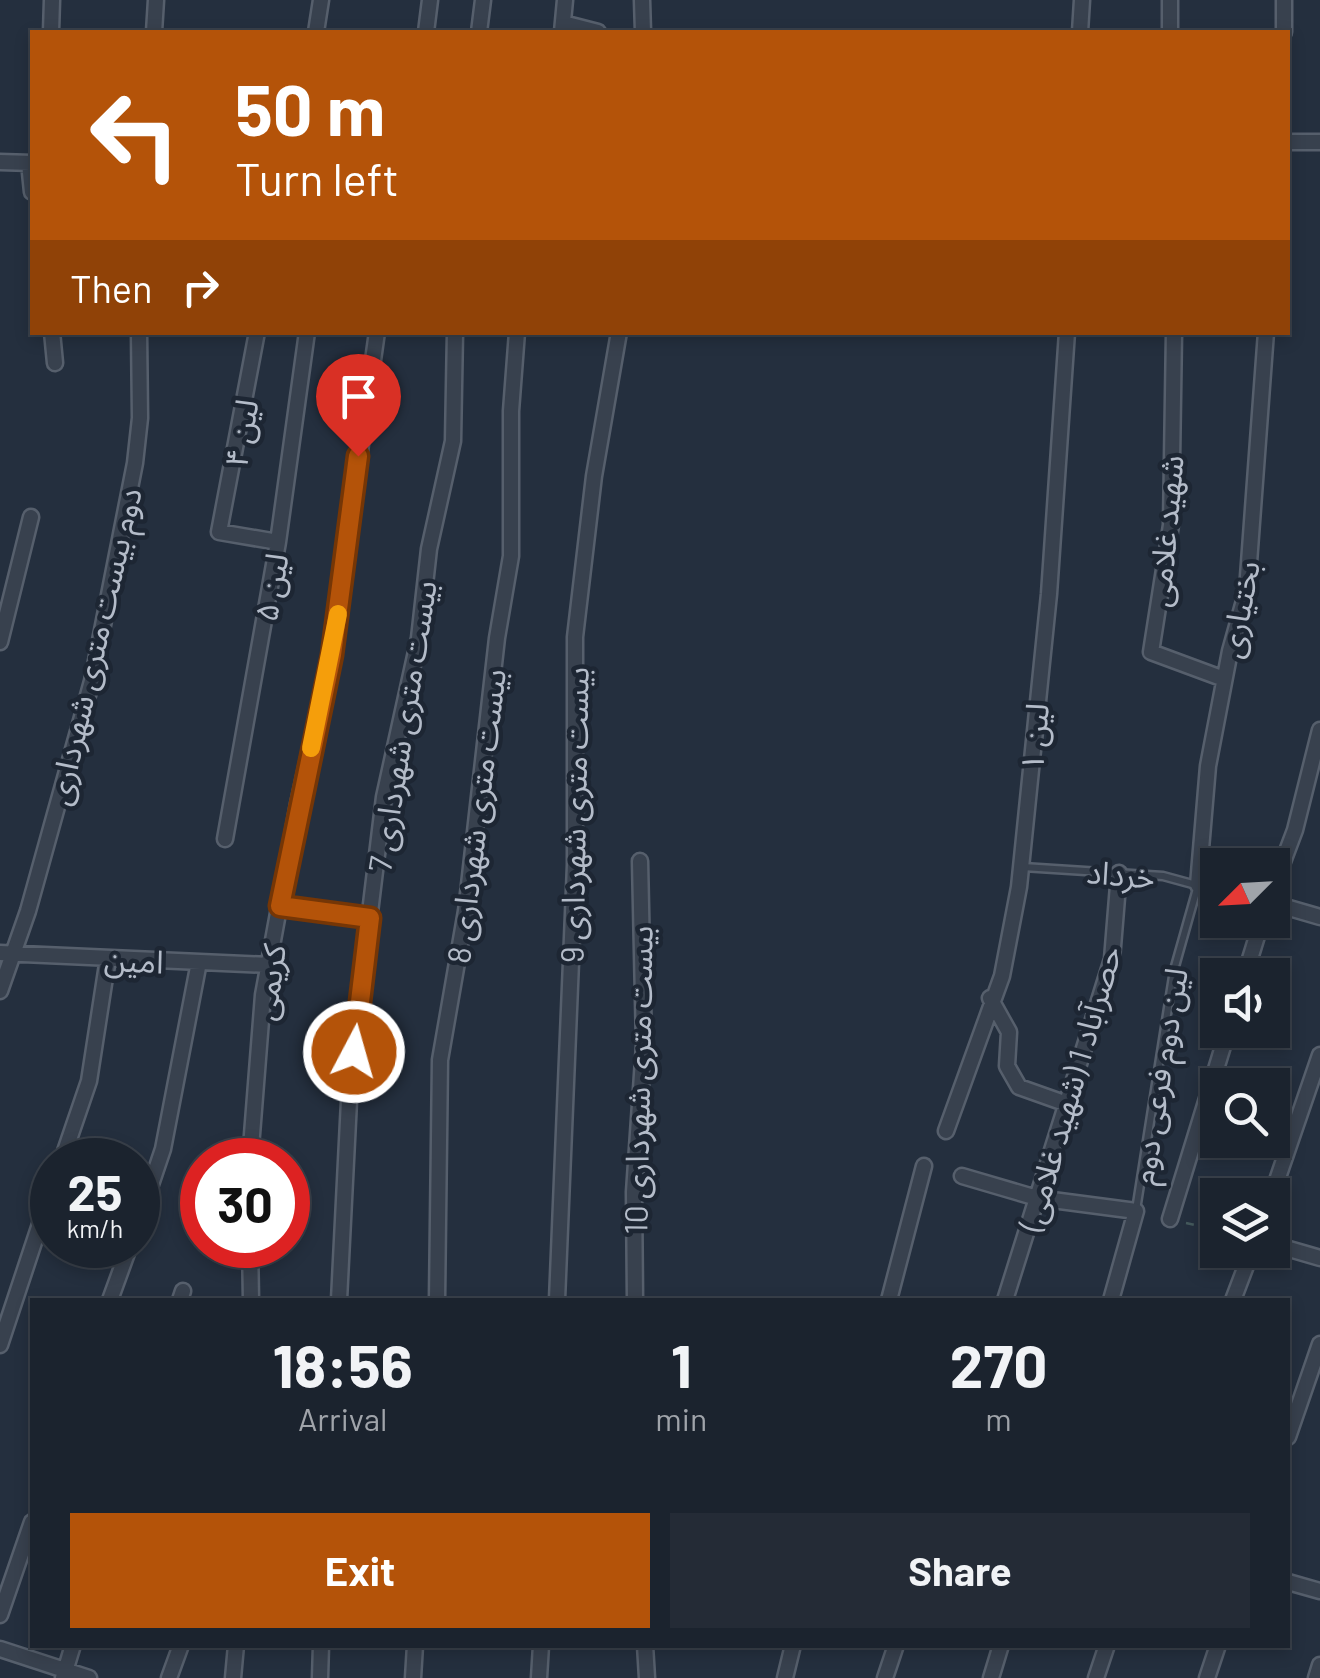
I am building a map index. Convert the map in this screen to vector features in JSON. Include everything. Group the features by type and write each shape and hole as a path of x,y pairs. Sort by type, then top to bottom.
{"street":[{"path":"51,30 52,0"},
{"path":"154,30 156,0"},
{"path":"316,30 321,0"},
{"path":"426,30 430,0"},
{"path":"480,30 482,0"},
{"path":"563,28 565,0"},
{"path":"642,0 643,30"},
{"path":"1080,30 1082,0"},
{"path":"1170,0 1170,30"},
{"path":"1284,0 1284,30"},
{"path":"1290,142 1320,142"},
{"path":"0,162 30,163"},
{"path":"52,335 55,362"},
{"name":"دوم بیست متری شهرداری","path":"0,991 6,954 92,681 119,553 140,418 139,335"},
{"name":"لین ۴","path":"256,335 219,532 278,542"},
{"name":"لین ۵","path":"225,839 278,542 307,335"},
{"name":"کریمی","path":"252,1138 268,965 332,655 377,335"},
{"name":"بیست متری شهرداری 7","path":"339,1298 350,1082 384,797 418,638 430,549 453,440 455,335"},
{"name":"بیست متری شهرداری 8","path":"436,1298 440,1060 466,911 497,638 511,556 511,411 517,335"},
{"name":"بیست متری شهرداری 9","path":"557,1298 575,865 575,637 594,476 618,335"},
{"name":"لین ۱","path":"946,1131 1008,956 1022,867 1049,594 1067,335"},
{"name":"شهید غلامی","path":"1174,335 1172,525 1151,652 1224,679"},
{"name":"بختیاری","path":"1198,885 1200,813 1224,679 1247,590 1266,335"},
{"path":"0,642 31,517"},
{"path":"1288,848 1320,730"},
{"name":"بیست متری شهرداری 10","path":"635,1298 634,1192 644,1044 640,861"},
{"name":"حصرآباد 1 (شهید غلامی)","path":"1006,1298 1112,959 1119,873"},
{"path":"280,906 370,918"},
{"path":"1290,908 1320,917"},
{"name":"امین","path":"6,954 268,965"},
{"path":"70,1138 89,1081 108,958"},
{"path":"160,1158 199,962"},
{"path":"990,998 1009,1032 1007,1066 1019,1087 1067,1104"},
{"path":"1170,1219 1222,1048"},
{"path":"1278,1178 1320,1055"},
{"path":"890,1298 924,1166"},
{"path":"962,1176 1037,1198 1136,1211 1112,1298"},
{"path":"1290,1249 1320,1258"},
{"path":"0,1345 30,1254"},
{"path":"111,1298 122,1268"},
{"path":"250,1268 251,1298"},
{"path":"1234,1298 1245,1268"},
{"path":"1290,1432 1320,1344"},
{"path":"0,1615 30,1528"},
{"path":"1290,1583 1320,1592"},
{"path":"64,1674 72,1648"},
{"path":"169,1678 180,1648"},
{"path":"233,1678 236,1648"},
{"path":"320,1678 321,1648"},
{"path":"413,1678 414,1648"},
{"path":"539,1678 541,1648"},
{"path":"646,1648 647,1678"},
{"path":"785,1678 792,1648"},
{"path":"885,1678 895,1648"},
{"path":"991,1678 1000,1648"},
{"path":"1096,1678 1107,1648"},
{"path":"1207,1678 1217,1648"},
{"path":"0,1649 64,1674 88,1678"},
{"path":"1316,1678 1320,1665"}],"lane":[{"name":"خرداد","path":"1022,867 1119,873 1198,885"},
{"name":"لین دوم فرعی دوم","path":"1136,1211 1174,970 1198,885"}],"slow traffic":[{"path":"311,748 338,614"}],"route":[{"path":"354,1052 370,918 280,906 298,804 332,655 358,456"}]}
